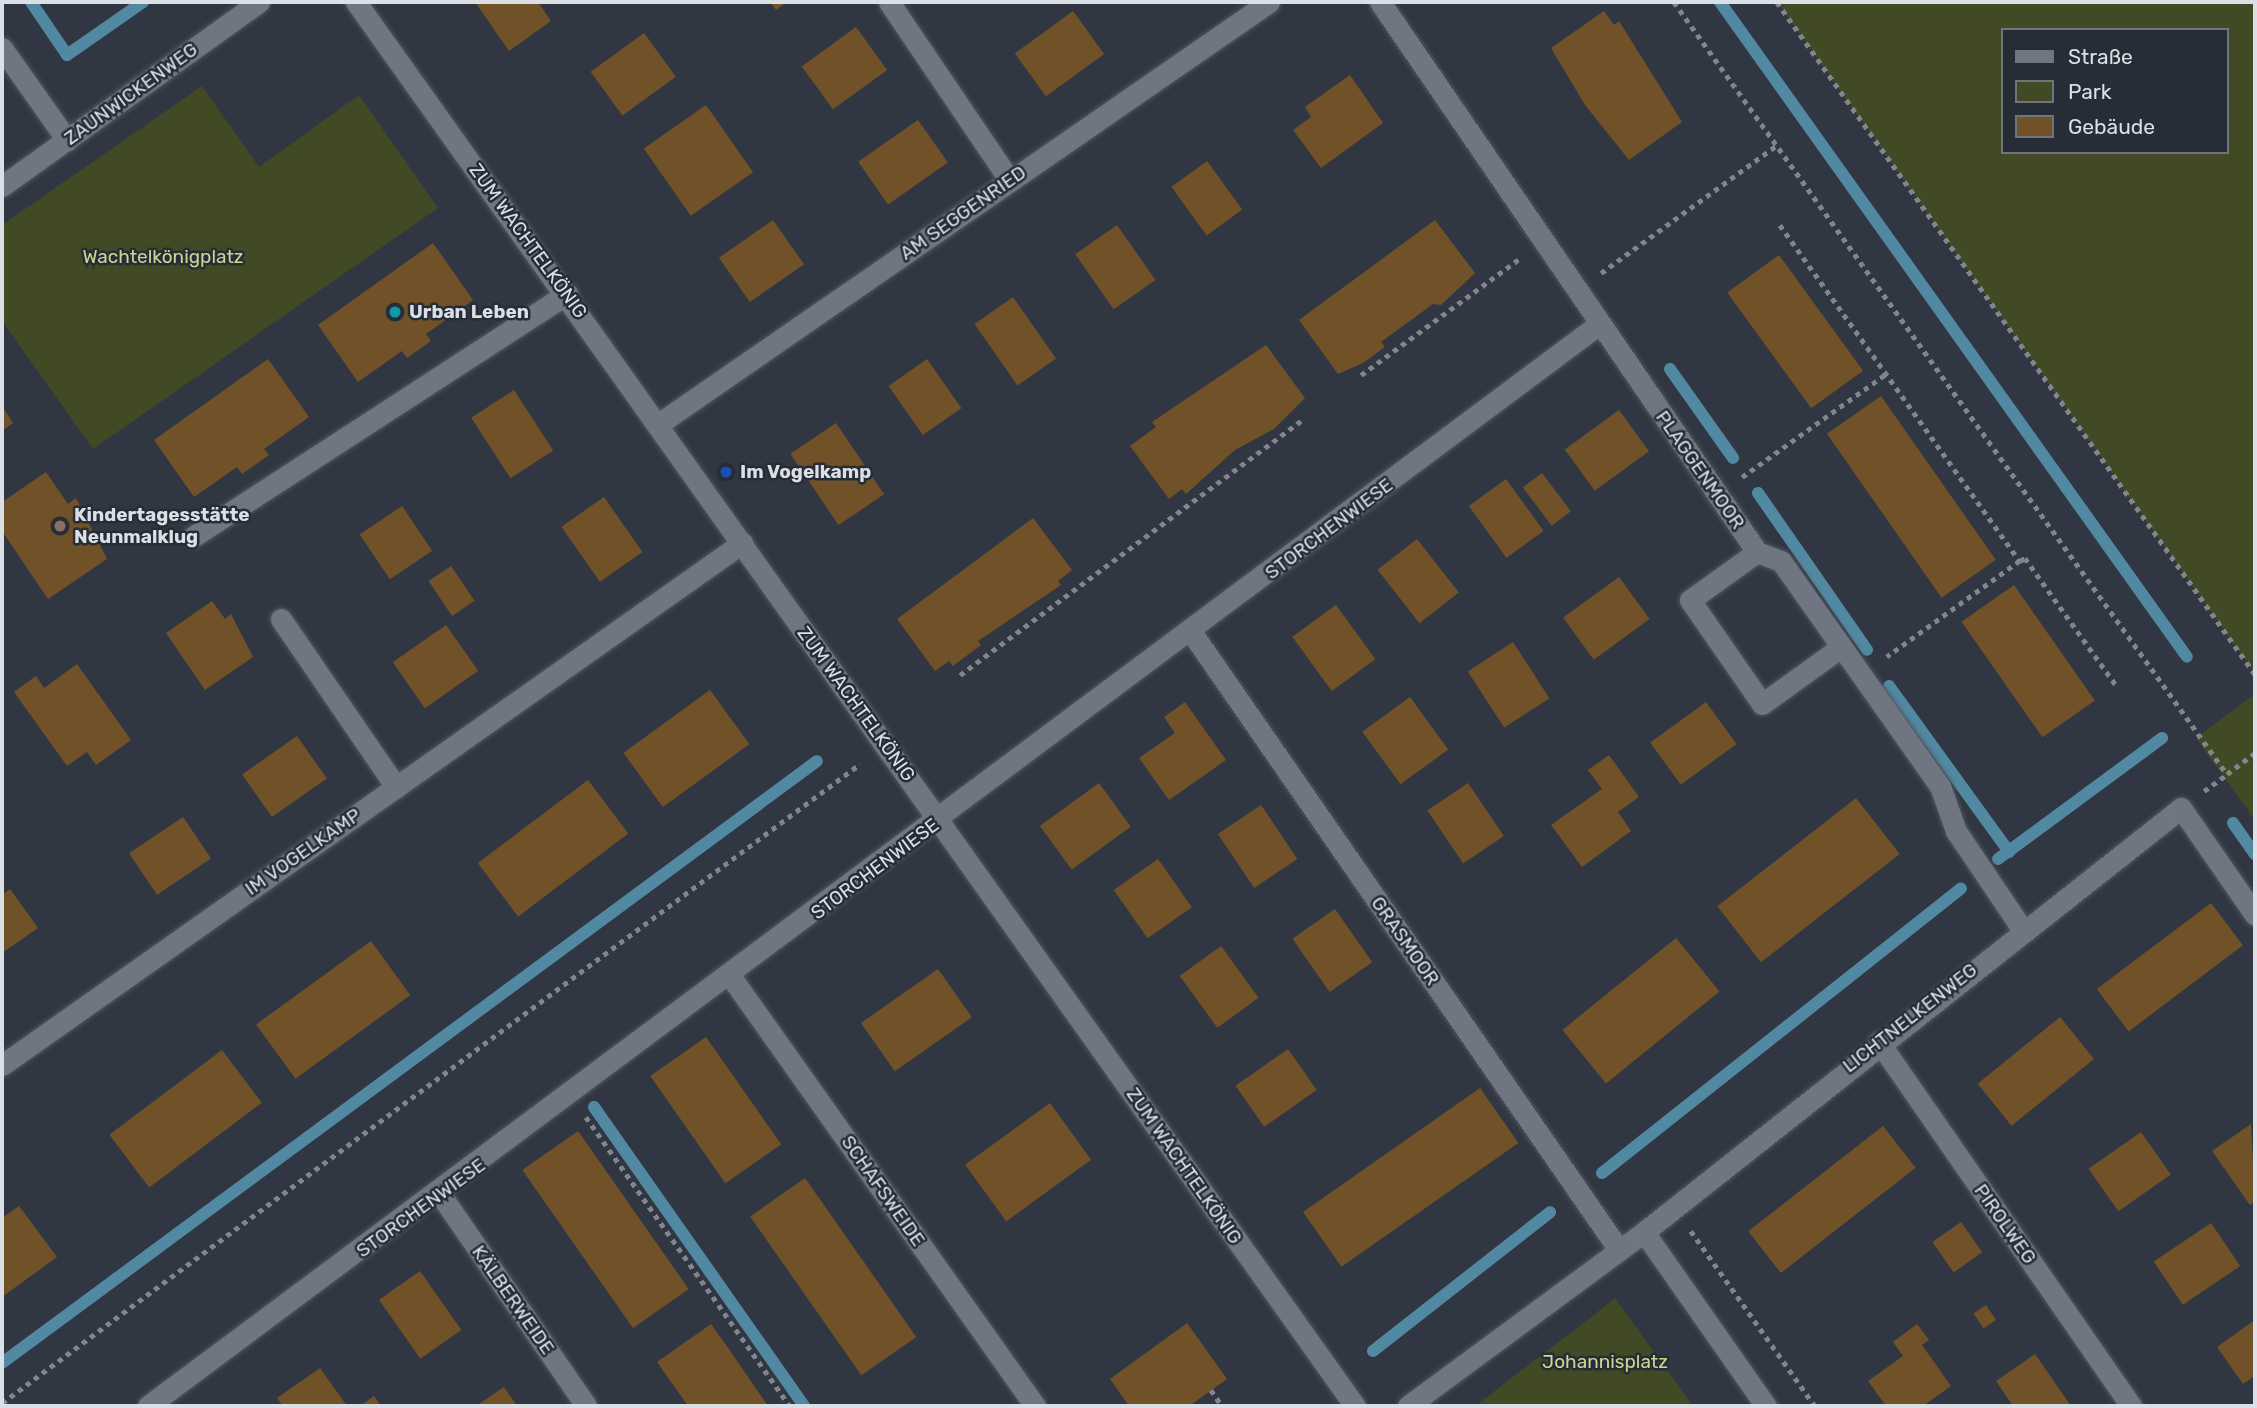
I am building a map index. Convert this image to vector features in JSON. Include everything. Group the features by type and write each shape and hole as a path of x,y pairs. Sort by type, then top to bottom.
{"street":[{"name":"ZAUNWICKENWEG","path":"2,186 259,2"},
{"name":"ZUM WACHTELKÖNIG","path":"356,2 567,294 657,425 1354,1406"},
{"path":"889,2 1010,181"},
{"name":"AM SEGGENRIED","path":"657,425 1269,2"},
{"name":"PLAGGENMOOR","path":"1380,2 1575,292 1757,552 1781,561 1940,786 1956,831 2022,929"},
{"path":"2,48 67,140"},
{"path":"194,536 567,294"},
{"name":"STORCHENWIESE","path":"162,1402 1192,633 1598,325"},
{"name":"IM VOGELKAMP","path":"2,1065 742,543"},
{"path":"1757,552 1690,600 1762,704 1841,647"},
{"path":"281,619 396,787"},
{"name":"GRASMOOR","path":"1192,633 1619,1250"},
{"name":"LICHTNELKENWEG","path":"1644,1232 2022,929 2181,808 2255,915"},
{"name":"SCHAFSWEIDE","path":"731,977 1035,1406"},
{"name":"PIROLWEG","path":"1879,1042 2131,1406"},
{"name":"KÄLBERWEIDE","path":"440,1194 586,1406"},
{"path":"1408,1406 1644,1232 1766,1406"}],"path":[{"path":"1674,2 2227,774 2255,753"},
{"path":"1777,2 2255,674"},
{"path":"1575,292 1777,145"},
{"path":"1780,225 2020,561"},
{"path":"1361,375 1542,242"},
{"path":"1717,495 1886,374"},
{"path":"960,675 1302,420"},
{"path":"1861,676 2025,558 2116,685"},
{"path":"2,1403 885,745"},
{"path":"571,1097 790,1406"},
{"path":"1675,1207 1815,1406"},
{"path":"1211,1390 1222,1406"}],"green space":[{"path":"1777,2 2255,2 2255,674"},
{"name":"Wachtelkönigplatz","path":"202,86 259,167 359,95 438,208 93,449 2,321 2,225"},
{"path":"2255,694 2255,820 2196,738"},
{"name":"Johannisplatz","path":"1615,1298 1693,1406 1475,1406 1586,1321"}],"building":[{"path":"475,2 538,2 551,21 509,51"},
{"path":"770,2 787,2 776,10"},
{"path":"1073,11 1104,54 1046,96 1015,53"},
{"path":"1604,11 1614,25 1619,21 1682,122 1629,160 1585,105 1551,48"},
{"path":"856,27 887,70 833,109 802,66"},
{"path":"644,33 676,77 622,115 591,72"},
{"path":"1350,75 1383,123 1321,168 1293,130 1311,117 1305,107"},
{"path":"706,105 753,172 691,216 644,149"},
{"path":"918,120 948,163 888,204 858,162"},
{"path":"1207,161 1242,210 1207,235 1171,187"},
{"path":"773,220 804,264 750,302 719,258"},
{"path":"1435,220 1475,273 1441,305 1433,304 1381,342 1385,347 1363,363 1338,374 1299,320"},
{"path":"1117,225 1155,280 1114,309 1075,254"},
{"name":"Urban Leben","path":"433,243 473,300 426,334 431,341 407,358 402,351 358,382 318,325"},
{"path":"1779,255 1863,371 1811,408 1727,293"},
{"path":"1013,297 1056,358 1018,385 974,324"},
{"path":"1266,345 1305,398 1274,429 1235,450 1186,494 1182,489 1169,499 1130,446 1156,427 1152,422"},
{"path":"268,359 309,417 264,449 269,455 242,474 237,467 194,497 154,440"},
{"path":"927,359 961,408 923,435 888,386"},
{"path":"514,390 553,450 510,478 471,418"},
{"path":"1881,396 1996,560 1942,598 1827,434"},
{"path":"2,406 13,423 2,431"},
{"path":"1619,410 1649,451 1595,491 1565,449"},
{"path":"836,423 884,494 838,525 790,454"},
{"path":"46,472 68,504 76,498 107,559 48,599 2,531 2,502"},
{"path":"1542,473 1571,511 1552,526 1523,487"},
{"path":"1506,479 1544,531 1506,558 1469,506"},
{"path":"604,497 642,552 600,582 561,527"},
{"path":"402,506 432,551 390,579 360,535"},
{"path":"1033,518 1072,570 1058,581 1061,585 978,641 981,645 953,666 949,661 935,671 897,619"},
{"path":"1417,539 1459,593 1419,623 1378,570"},
{"path":"451,566 474,601 452,616 429,581"},
{"path":"1619,577 1650,619 1594,660 1563,618"},
{"path":"2014,585 2095,701 2042,737 1962,622"},
{"path":"212,601 225,619 231,614 253,657 205,690 166,633"},
{"path":"1336,605 1375,659 1332,691 1292,637"},
{"path":"446,625 478,671 425,708 393,662"},
{"path":"1513,642 1549,698 1504,728 1468,671"},
{"path":"77,664 131,740 96,765 87,752 67,766 14,692 36,676 44,688"},
{"path":"710,690 749,744 663,807 623,753"},
{"path":"1410,697 1448,750 1400,784 1362,732"},
{"path":"1185,702 1226,760 1169,800 1139,758 1175,733 1164,717"},
{"path":"1706,702 1737,744 1681,785 1650,743"},
{"path":"297,736 327,779 272,817 242,774"},
{"path":"1609,755 1639,797 1618,812 1631,831 1582,867 1551,825 1602,789 1588,770"},
{"path":"588,780 628,834 518,917 478,863"},
{"path":"1099,783 1131,827 1072,870 1040,826"},
{"path":"1468,783 1504,836 1463,863 1427,810"},
{"path":"1856,798 1900,854 1761,962 1717,906"},
{"path":"1261,805 1297,859 1254,888 1218,834"},
{"path":"183,817 211,858 157,895 129,853"},
{"path":"1158,859 1192,907 1148,938 1114,890"},
{"path":"10,889 38,928 2,953 2,895"},
{"path":"2211,903 2243,945 2129,1031 2097,989"},
{"path":"1335,909 1372,962 1330,992 1292,939"},
{"path":"1676,938 1719,992 1606,1084 1563,1030"},
{"path":"371,941 410,995 296,1079 256,1024"},
{"path":"1221,946 1259,998 1217,1028 1180,976"},
{"path":"938,969 972,1017 895,1071 861,1023"},
{"path":"2060,1017 2094,1059 2012,1126 1978,1084"},
{"path":"706,1037 781,1144 725,1183 650,1076"},
{"path":"1288,1049 1317,1090 1264,1127 1236,1086"},
{"path":"222,1050 262,1103 149,1188 109,1135"},
{"path":"1480,1088 1518,1143 1341,1267 1303,1212"},
{"path":"1050,1103 1091,1160 1006,1221 965,1165"},
{"path":"2251,1124 2255,1201 2250,1205 2212,1151"},
{"path":"1883,1126 1916,1168 1781,1273 1748,1231"},
{"path":"578,1131 689,1289 633,1328 522,1170"},
{"path":"2141,1132 2171,1175 2118,1211 2089,1169"},
{"path":"805,1178 916,1337 861,1375 750,1216"},
{"path":"19,1206 57,1257 2,1297 2,1218"},
{"path":"1961,1222 1982,1252 1954,1272 1932,1242"},
{"path":"2211,1223 2240,1266 2183,1305 2154,1262"},
{"path":"420,1271 461,1330 420,1359 379,1300"},
{"path":"1986,1305 1996,1320 1984,1328 1974,1313"},
{"path":"2255,1320 2255,1376 2243,1384 2217,1347"},
{"path":"1187,1323 1227,1379 1189,1406 1129,1406 1110,1379"},
{"path":"711,1324 768,1406 688,1406 657,1362"},
{"path":"1917,1324 1929,1340 1922,1345 1951,1386 1923,1406 1886,1406 1868,1381 1903,1356 1893,1342"},
{"path":"2035,1354 2071,1406 2013,1406 1996,1381"},
{"path":"320,1368 347,1406 283,1406 277,1398"},
{"path":"504,1387 517,1406 476,1406"},
{"path":"374,1396 381,1406 360,1406"}],"waterway":[{"path":"31,2 67,55 143,2"},
{"path":"1720,2 2187,657"},
{"path":"1670,369 1733,458"},
{"path":"1758,493 1867,650"},
{"path":"1889,686 2009,852"},
{"path":"1998,859 2162,738"},
{"path":"2,1363 817,761"},
{"path":"2233,823 2255,854"},
{"path":"1602,1173 1961,888"},
{"path":"594,1107 804,1406"},
{"path":"1373,1351 1550,1212"}],"place":[{"name":"Urban Leben","path":"395,312"},
{"name":"Im Vogelkamp","path":"726,472"},
{"name":"Kindertagesstätte Neunmalklug","path":"60,526"}]}
